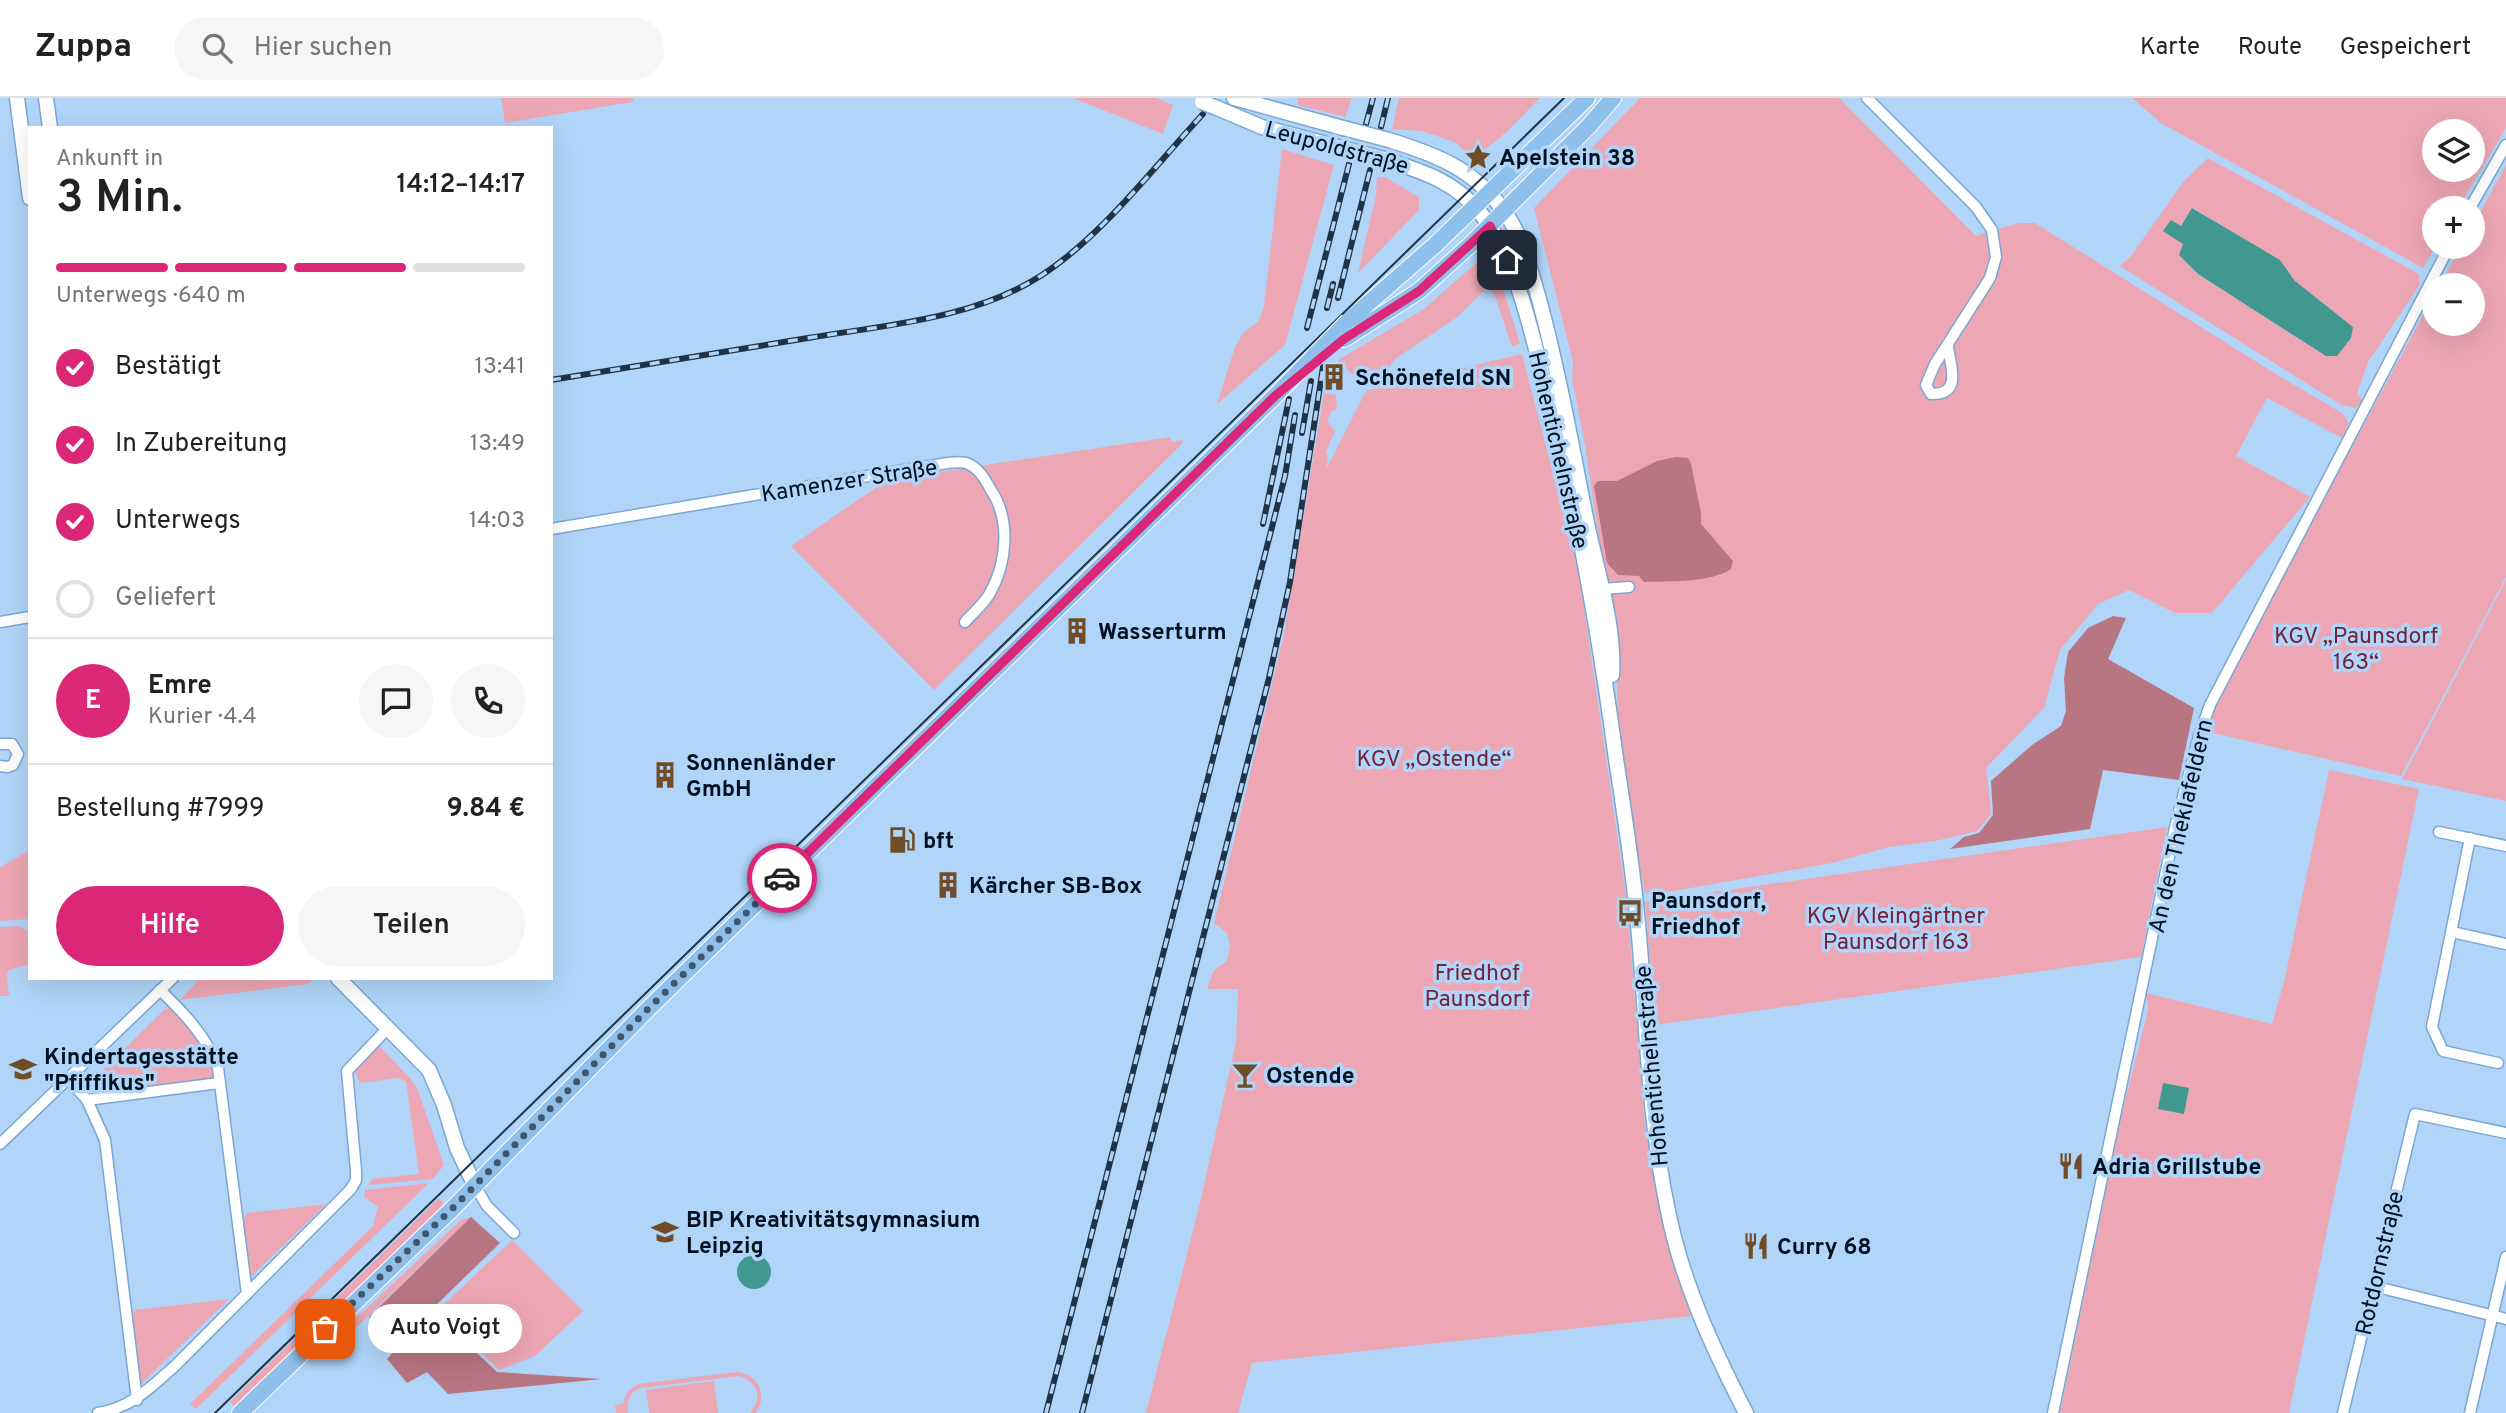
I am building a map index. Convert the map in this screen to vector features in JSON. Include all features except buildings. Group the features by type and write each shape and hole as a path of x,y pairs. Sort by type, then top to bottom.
{"main road":[{"path":"17,98 28,183"},
{"path":"46,98 50,126"},
{"name":"Leupoldstraße","path":"1234,98 1389,140 1447,160 1467,173 1505,211"},
{"path":"240,1413 475,1186 649,1008 1273,398 1348,321 1489,193 1587,98"},
{"path":"1273,398 1344,339 1419,291 1490,226 1613,98"},
{"name":"Leupoldstraße","path":"1197,100 1262,127 1422,170 1443,180 1475,206"},
{"name":"Hohentichelnstraße","path":"1475,206 1490,226 1507,260 1522,304 1557,432 1588,575 1610,704 1637,912 1652,1108 1668,1214 1693,1297 1746,1413"},
{"name":"Hohentichelnstraße","path":"1505,211 1520,238 1546,326 1602,589 1611,649 1610,704"},
{"path":"340,980 433,1078 457,1148 475,1186"}],"street":[{"path":"1867,98 1976,207 1993,230 1994,269 1948,347"},
{"path":"2477,196 2506,145"},
{"name":"An den Theklafeldern","path":"2053,1413 2176,823 2199,736 2210,705 2443,259"},
{"name":"Kamenzer Straße","path":"553,529 928,466 965,463 977,468 994,494 1000,511 1004,548 1000,570 989,595 965,622"},
{"path":"1602,589 1629,587"},
{"path":"0,622 28,617"},
{"path":"0,744 12,744 18,754 13,765 0,766"},
{"path":"2439,832 2506,846"},
{"path":"2470,838 2432,1027 2443,1051 2498,1063"},
{"path":"2452,932 2506,944"},
{"path":"0,1144 171,980"},
{"path":"160,990 213,1052 247,1294"},
{"path":"98,1413 119,1408 137,1399 176,1365 351,1189 356,1180 356,1171 347,1070 388,1028"},
{"path":"68,1079 87,1100 105,1140 137,1399"},
{"path":"87,1100 219,1083"},
{"name":"Rotdornstraße","path":"2343,1413 2415,1114 2506,1133"},
{"path":"475,1186 487,1206 514,1233"},
{"path":"2469,1413 2506,1257"},
{"path":"2373,1286 2506,1319"}],"green space":[{"path":"501,98 634,98 632,102 505,123"},
{"path":"1073,98 1156,98 1173,105 1163,134"},
{"path":"1298,98 1352,98 1345,117 1297,105"},
{"path":"1399,98 1540,98 1485,149 1468,155 1457,143 1422,131 1392,129"},
{"path":"1640,98 1839,98 1976,236 2018,223 2035,223 2342,413 2349,423 2342,438 2267,398 2236,456 2310,497 2212,613 2175,613 2129,590 2098,604 2060,650 2044,708 1986,768 1991,814 1977,831 1935,841 1889,847 1832,863 1668,892 1645,893 1634,838 1618,714 1615,645 1585,445 1572,379 1573,362 1534,208"},
{"path":"2132,98 2506,98 2506,128 2485,163 2485,119 2422,119 2422,182 2474,182 2465,196 2422,196 2422,259 2428,259 2423,268 2161,123"},
{"path":"1282,149 1334,165 1285,345 1217,404 1235,347 1243,333 1259,321 1264,306"},
{"path":"2208,158 2419,274 2419,286 2368,362 2357,394 2363,400 2356,408 2341,405 2120,266 2131,256 2184,181","holes":["2193,208 2279,260 2295,281 2353,327 2326,356 2198,274 2179,255 2184,244 2171,220 2180,226"]},
{"name":"KGV „Paunsdorf 163“","path":"2506,165 2506,577 2401,776 2204,731 2257,623 2422,317 2422,336 2485,336 2485,273 2447,273 2454,259 2485,259 2485,203"},
{"path":"1377,177 1385,177 1419,197 1419,210 1358,273 1376,195"},
{"path":"1481,262 1497,271 1520,343 1512,347 1495,296 1488,287 1456,318 1395,359 1385,373 1374,378 1373,383 1363,385 1338,360 1424,309 1475,264"},
{"name":"KGV „Ostende“","path":"1522,354 1579,573 1627,902 1645,1126 1675,1270 1691,1316 1252,1363 1238,1413 1146,1413 1199,1207 1236,1043 1238,989 1207,989 1214,970 1227,961 1230,945 1227,933 1214,923 1284,634 1324,393 1336,395 1337,408 1331,412 1327,421 1335,431 1326,452 1326,470 1366,391"},
{"path":"1170,437 1172,442 1182,440 1183,443 934,690 791,546 887,480"},
{"path":"2506,580 2506,801 2402,779"},
{"path":"2329,770 2419,789 2289,1413 2060,1413 2122,1113 2148,1010 2146,993 2272,1024 2284,982"},
{"name":"KGV Kleingärtner Paunsdorf 163","path":"2167,827 2141,957 1655,1025 1645,902"},
{"path":"28,851 28,919 0,921 0,867"},
{"path":"19,926 28,931 28,965 9,970 9,996 0,996 0,927"},
{"path":"198,980 312,980 308,984 180,1000"},
{"path":"170,1008 202,1041 215,1075 210,1080 94,1096 86,1087 165,1009"},
{"path":"379,1046 411,1079 418,1091 444,1165 433,1179 368,1185 373,1179 419,1174 406,1082 399,1078 360,1083 354,1069"},
{"path":"429,1183 196,1409 190,1404 373,1226 378,1207 364,1197 365,1190"},
{"path":"439,1198 444,1204 236,1408 230,1402"},
{"path":"326,1204 251,1277 243,1221 247,1213"},
{"path":"471,1217 343,1340 338,1335 461,1220"},
{"path":"512,1240 583,1311 535,1356 499,1370 439,1309"},
{"path":"229,1299 141,1384 133,1317 135,1310"},
{"path":"737,1372 751,1377 759,1386 761,1399 756,1413 750,1413 757,1396 754,1386 739,1376 640,1388 633,1392 630,1398 628,1413 616,1413 615,1405 623,1404 627,1392 638,1384"},
{"path":"714,1381 718,1413 649,1413 646,1390"}],"shaded area":[{"path":"2192,208 2280,260 2295,281 2353,327 2351,338 2337,356 2326,356 2198,274 2179,255 2183,244 2163,231 2171,220 2181,226"},
{"path":"1676,457 1688,458 1691,464 1701,524 1733,561 1731,569 1712,577 1677,581 1644,582 1639,576 1618,575 1607,563 1594,486 1598,481 1617,481 1657,461"},
{"path":"2113,616 2126,618 2108,659 2194,708 2179,780 2103,770 2090,829 1950,849 1964,837 1979,833 1993,815 1991,781 2032,745 2061,726 2066,711 2064,678 2068,652 2088,628"},
{"path":"2163,1083 2189,1088 2184,1114 2158,1109"},
{"path":"471,1217 500,1243 431,1310 497,1372 602,1379 448,1394 427,1372 407,1383 387,1359 398,1347 369,1317"},
{"path":"754,1255 766,1260 771,1272 766,1284 754,1289 742,1284 737,1272 742,1260"}],"tram line":[{"path":"215,1413 1564,98"}],"railway":[{"path":"1366,124 1373,98"},
{"path":"1381,127 1388,98"},
{"path":"553,380 899,324 988,302 1042,275 1086,240 1127,199 1203,114"},
{"path":"1307,328 1349,164"},
{"path":"1338,298 1370,170"},
{"path":"1327,308 1333,284"},
{"path":"1082,1413 1269,678 1290,582 1323,367"},
{"path":"1302,433 1311,381"},
{"path":"1263,524 1289,399"},
{"path":"1046,1413 1285,476 1295,415"}],"way so far":[{"path":"325,1329 454,1207 649,1008 782,878"}],"place":[{"name":"Apelstein 38","path":"1478,157"},
{"name":"Schönefeld SN","path":"1334,377"},
{"name":"Wasserturm","path":"1077,631"},
{"name":"Sonnenländer GmbH","path":"665,775"},
{"name":"bft","path":"902,840"},
{"name":"Kärcher SB-Box","path":"948,885"},
{"name":"Paunsdorf, Friedhof","path":"1630,913"},
{"name":"Kindertagesstätte \"Pfiffikus\"","path":"23,1069"},
{"name":"Ostende","path":"1245,1075"},
{"name":"Adria Grillstube","path":"2071,1166"},
{"name":"BIP Kreativitätsgymnasium Leipzig","path":"665,1232"},
{"name":"Curry 68","path":"1756,1246"},
{"name":"Auto Voigt","path":"325,1329"}],"route":[{"path":"782,878 1275,396 1344,339 1419,291 1490,226 1507,260"}],"park label":[{"name":"Friedhof Paunsdorf","path":"1477,985"}]}
